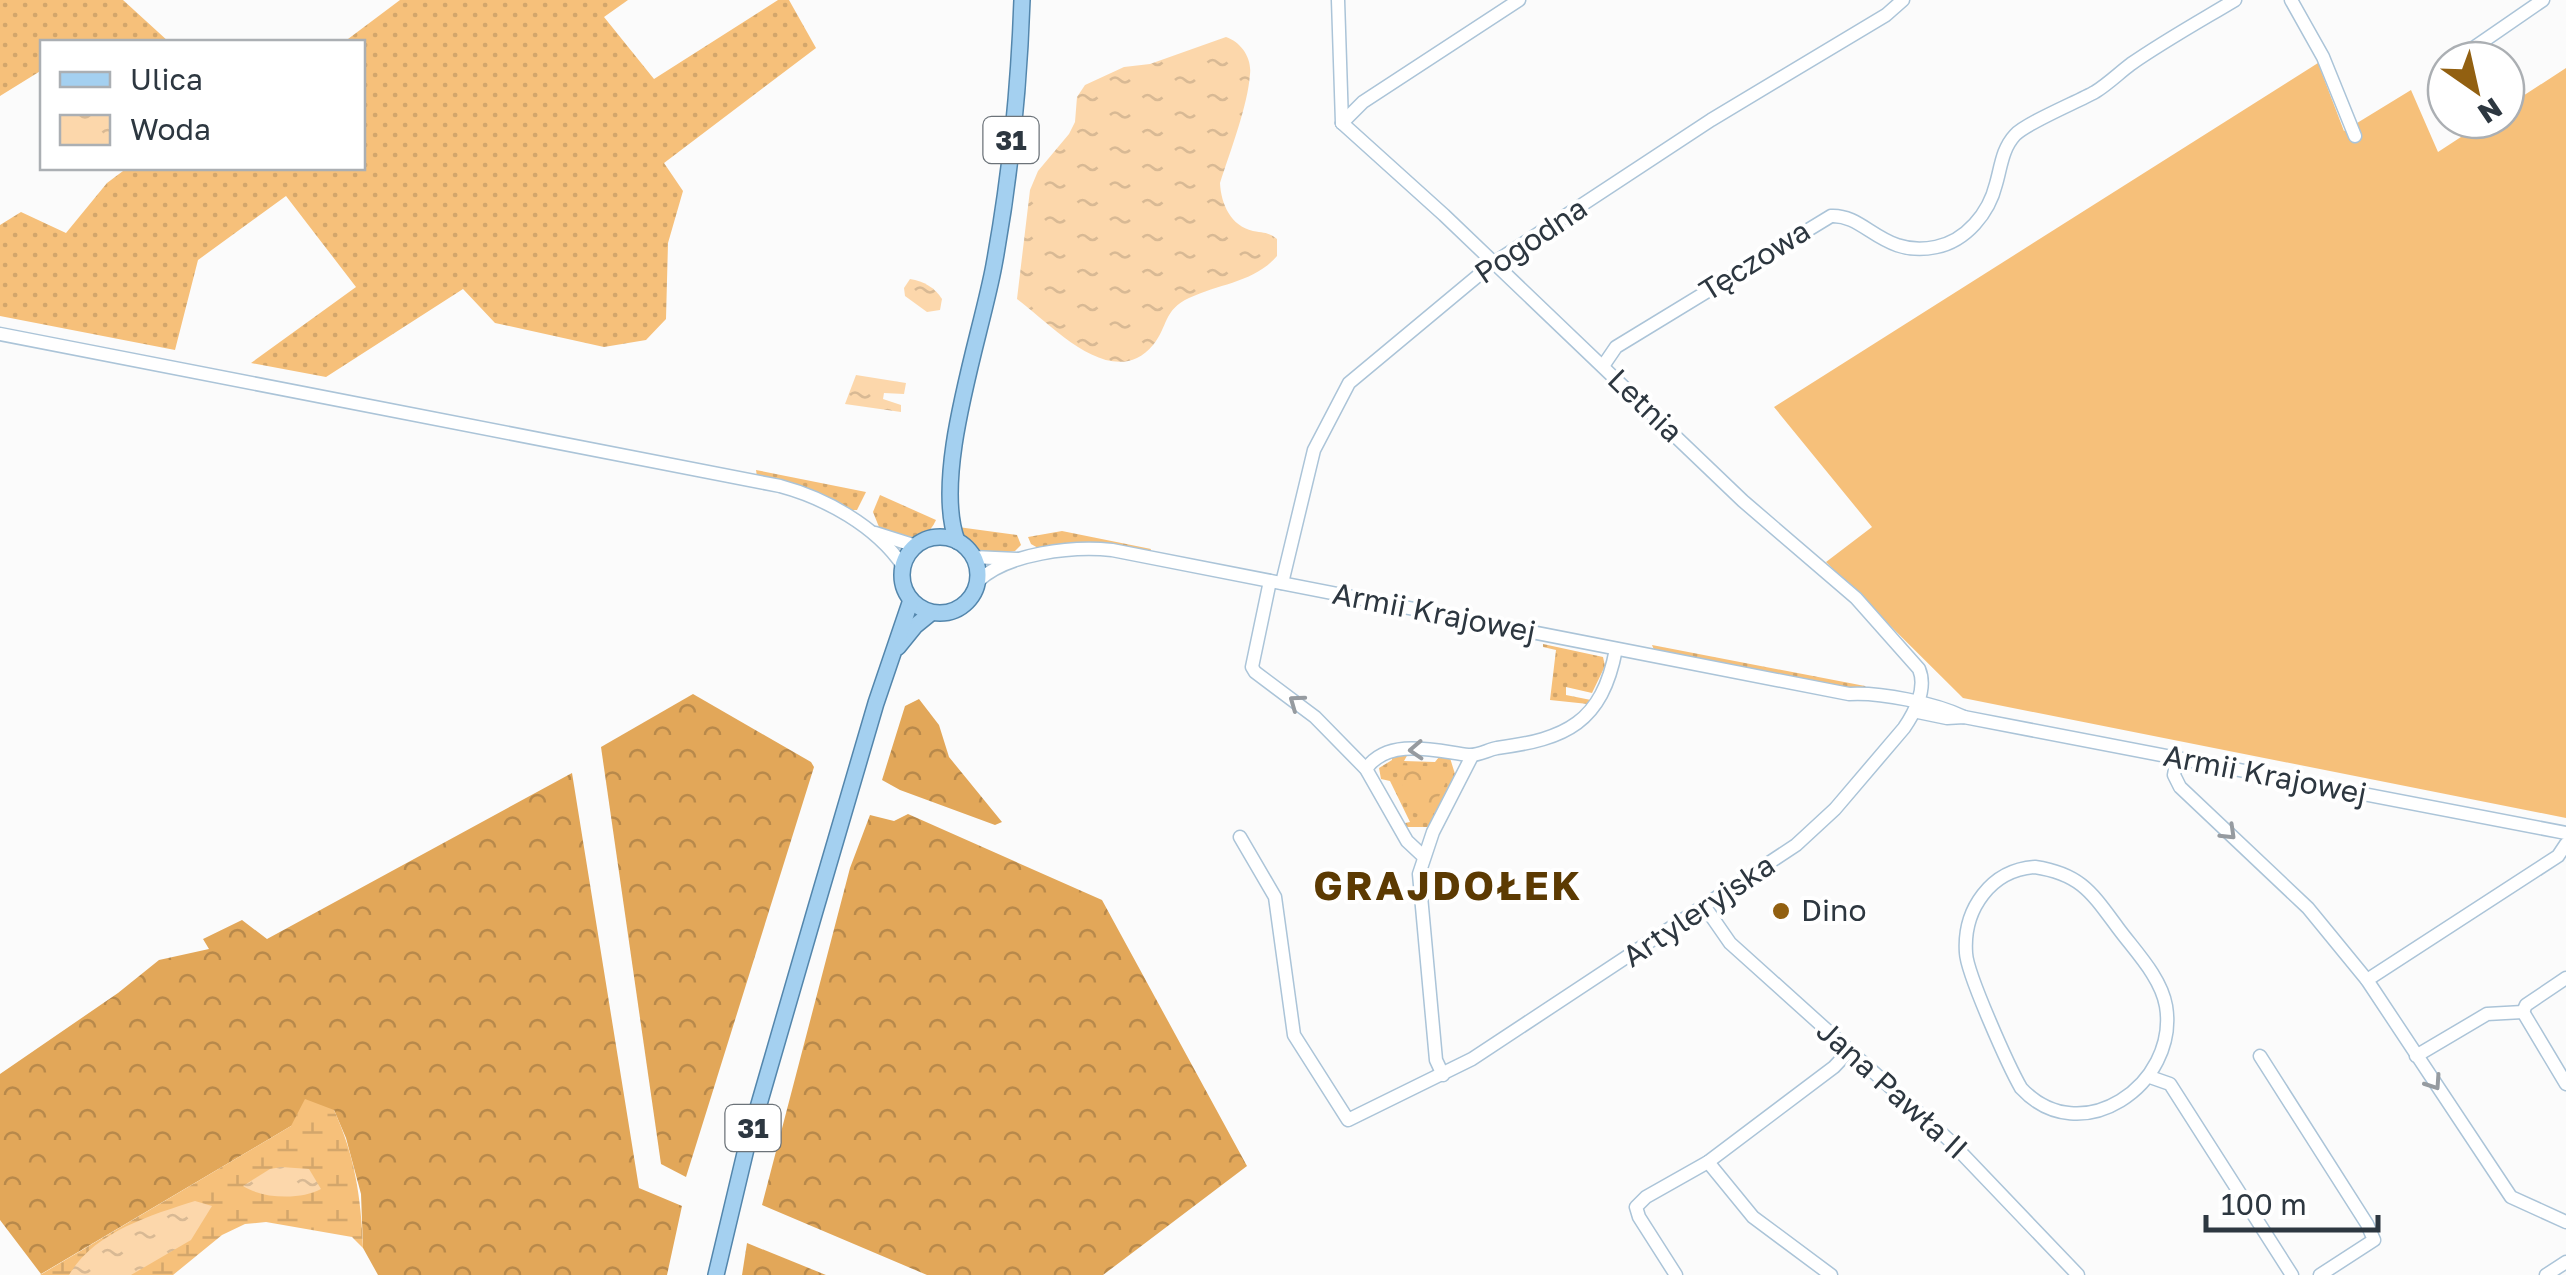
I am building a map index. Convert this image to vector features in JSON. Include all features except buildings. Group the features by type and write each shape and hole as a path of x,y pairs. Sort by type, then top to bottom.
{"main road":[{"name":"31","path":"932,538 949,497 960,421 986,308 1003,205 1022,0"},
{"name":"31","path":"949,497 957,541"},
{"path":"903,566 916,546 932,538 957,541 973,556 978,581"},
{"name":"31","path":"716,1275 775,1049 867,733 911,600 903,584 903,566"},
{"name":"31","path":"896,650 932,612 962,607 978,581"},
{"path":"911,600 932,612"}],"street":[{"path":"1338,0 1342,123"},
{"path":"1342,123 1362,102 1518,0"},
{"name":"Pogodna","path":"1276,582 1314,450 1349,383 1492,264 1711,120 1886,15 1903,0"},
{"name":"Tęczowa","path":"1603,366 1616,347 1831,216 1842,215 1885,242 1905,248 1935,248 1950,243 1976,223 1988,203 2001,158 2015,135 2099,90 2130,65 2235,0"},
{"path":"2291,0 2323,57 2355,136"},
{"path":"2485,40 2543,0"},
{"name":"Letnia","path":"1342,123 1743,501 1856,598 1921,673 1915,707"},
{"path":"0,334 795,490 872,532 916,546"},
{"path":"872,532 903,566"},
{"name":"Armii Krajowej","path":"978,581 1020,559 1058,550 1096,548 1848,694 1863,701 1949,709 1964,716 2566,833"},
{"name":"Armii Krajowej","path":"973,556 1020,559"},
{"path":"1276,582 1252,666 1254,672 1300,704 1366,770 1407,841 1422,856"},
{"path":"1366,770 1374,758 1399,751 1426,748 1472,756 1490,749 1544,741 1573,728 1598,698 1616,649"},
{"name":"Artyleryjska","path":"1240,836 1275,897 1294,1035 1348,1120 1442,1075 1796,846 1835,810 1904,728 1915,707"},
{"path":"1442,1075 1436,1060 1421,902 1422,856 1472,756"},
{"path":"2177,758 2174,775 2180,787 2308,908 2367,980 2511,1197 2566,1222"},
{"path":"2367,980 2558,856 2566,844"},
{"path":"2035,867 2067,875 2094,896 2154,977 2166,1004 2165,1043 2150,1077 2109,1106 2076,1116 2047,1109 2021,1088 1966,956 1970,918 1978,900 1995,881 2022,868 2035,867"},
{"name":"Jana Pawła II","path":"1705,908 1730,943 1967,1157 2078,1275"},
{"path":"2523,1012 2526,1004 2566,978"},
{"path":"2416,1056 2487,1014 2523,1012"},
{"path":"2523,1012 2566,1084"},
{"path":"1676,1275 1636,1208 1646,1197 1708,1162 1834,1067 1850,1050"},
{"path":"2260,1056 2374,1240 2320,1275"},
{"path":"2150,1077 2170,1084 2292,1275"},
{"path":"1708,1162 1753,1216 1832,1275"},
{"path":"2546,1275 2566,1262"}],"green space":[{"path":"0,0 123,0 167,40 40,40 40,71 0,96"},
{"path":"400,0 628,0 604,17 654,79 778,0 789,0 816,48 664,163 683,191 668,243 666,319 646,340 604,347 495,323 463,289 326,377 251,363 356,287 286,196 198,260 175,350 0,316 0,225 21,212 66,233 107,183 124,170 365,170 365,40 347,40"},
{"path":"2318,63 2344,131 2411,90 2426,124 2426,140 2433,140 2438,152 2456,140 2526,140 2526,94 2566,68 2566,818 1963,698 1826,562 1872,527 1774,407"},
{"path":"756,470 866,492 857,510 848,510 807,488 757,476"},
{"path":"880,495 936,520 931,529 918,537 887,531 879,527 873,512"},
{"path":"958,527 1017,535 1021,545 1015,551 981,551 968,543"},
{"path":"1062,531 1151,549 1150,552 1083,542 1038,548 1028,537"},
{"path":"1543,644 1603,657 1605,666 1592,693 1566,687 1566,695 1591,700 1588,704 1550,700 1556,650"},
{"path":"1652,645 1865,686 1869,691 1654,650"},
{"path":"693,694 814,767 686,1177 661,1164 601,747"},
{"path":"919,699 939,725 949,757 1002,822 995,825 882,780 905,706"},
{"path":"1408,754 1404,761 1435,762 1439,757 1450,758 1455,774 1429,827 1405,827 1410,822 1390,781 1381,779 1379,768 1392,756"},
{"path":"1397,765 1449,767 1450,774 1428,819 1409,810"},
{"path":"572,773 639,1188 682,1206 667,1275 378,1275 363,1248 361,1194 334,1110 291,1126 41,1274 0,1220 0,1074 159,960 209,949 203,939 242,920 267,939"},
{"path":"908,814 1102,900 1247,1166 1103,1275 927,1275 762,1205 850,868 870,815 894,821"},
{"path":"305,1099 334,1110 341,1127 356,1177 363,1248 352,1237 266,1222 245,1224 222,1235 173,1275 40,1275 291,1126"},
{"path":"747,1243 826,1275 742,1275"}],"water":[{"path":"1226,37 1244,51 1250,68 1242,114 1220,183 1222,199 1239,224 1277,239 1277,256 1247,277 1181,303 1170,313 1153,345 1137,358 1119,362 1101,358 1064,337 1017,299 1030,190 1038,171 1069,134 1075,122 1077,97 1085,85 1124,67 1150,64"},
{"path":"910,279 936,292 942,299 940,310 927,312 905,296 904,288"},
{"path":"856,375 906,383 904,394 884,393 883,399 901,405 901,412 845,404"},
{"path":"270,1169 309,1169 321,1189 282,1196 261,1194 243,1186"},
{"path":"195,1201 212,1206 191,1240 131,1275 69,1275 108,1236 142,1219"}],"place":[{"name":"Dino","path":"1781,911"}],"district":[{"name":"GRAJDOŁEK","path":"1448,886"}]}
